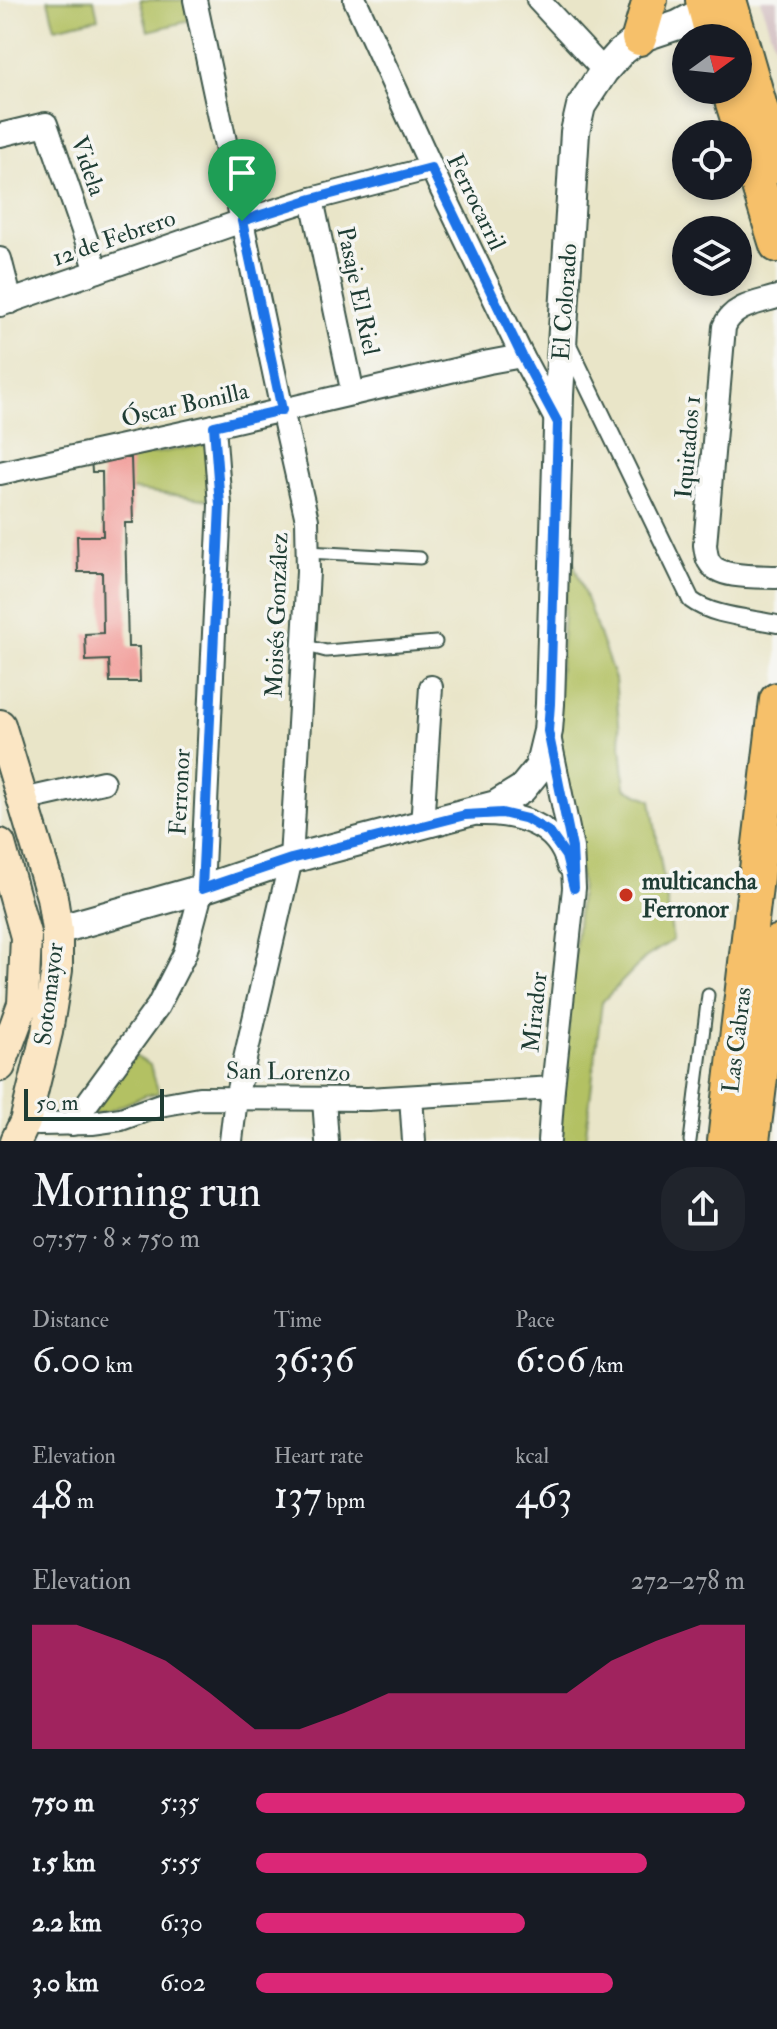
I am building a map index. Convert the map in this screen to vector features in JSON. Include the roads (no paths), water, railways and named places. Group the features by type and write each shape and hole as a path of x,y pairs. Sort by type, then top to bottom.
{"main road":[{"path":"639,38 650,0"},
{"path":"715,10 777,166"},
{"path":"733,104 777,245"},
{"name":"Las Cabras","path":"725,1141 777,700"},
{"name":"Sotomayor","path":"0,725 52,897 57,930 57,970 47,1032 21,1132"},
{"name":"Sotomayor","path":"0,844 23,1004 0,1066"},
{"path":"13,941 57,930"},
{"name":"Las Cabras","path":"752,1141 777,943"}],"street":[{"name":"Moisés González","path":"195,0 307,520 308,572 291,859 236,1098 231,1141"},
{"name":"Ferrocarril","path":"355,0 431,168 558,423"},
{"path":"538,0 604,71"},
{"name":"El Colorado","path":"57,930 202,889 291,859 496,805 522,789 539,768 548,731 550,704 558,423 575,132 581,106 604,71 639,38 715,10"},
{"name":"Videla","path":"0,135 46,124 97,271"},
{"name":"12 de Febrero","path":"6,303 242,221 431,168"},
{"name":"Pasaje El Riel","path":"312,199 353,394"},
{"path":"0,259 6,303"},
{"name":"Iquitados 1","path":"777,297 738,310 728,316 724,327 705,545 707,560 716,570 728,574 777,577"},
{"path":"563,336 691,600 701,608 777,624"},
{"name":"Óscar Bonilla","path":"0,473 522,356"},
{"name":"Ferronor","path":"72,1124 158,1006 185,953 202,889 220,505 214,426"},
{"path":"422,826 431,687"},
{"name":"Mirador","path":"548,731 572,848 574,888 549,1141"},
{"path":"23,800 103,782"},
{"name":"Mirador","path":"465,815 502,813 527,819 549,832 566,856 574,888"},
{"name":"San Lorenzo","path":"21,1132 39,1124 121,1119 180,1100 324,1100 553,1088"},
{"path":"411,1097 414,1141"},
{"path":"324,1100 327,1141"},
{"path":"115,1141 121,1119"}],"lane":[{"path":"307,552 420,558"},
{"path":"303,645 326,651 436,642"},
{"path":"690,1141 708,995"}],"place":[{"name":"multicancha Ferronor","path":"626,895"}]}
